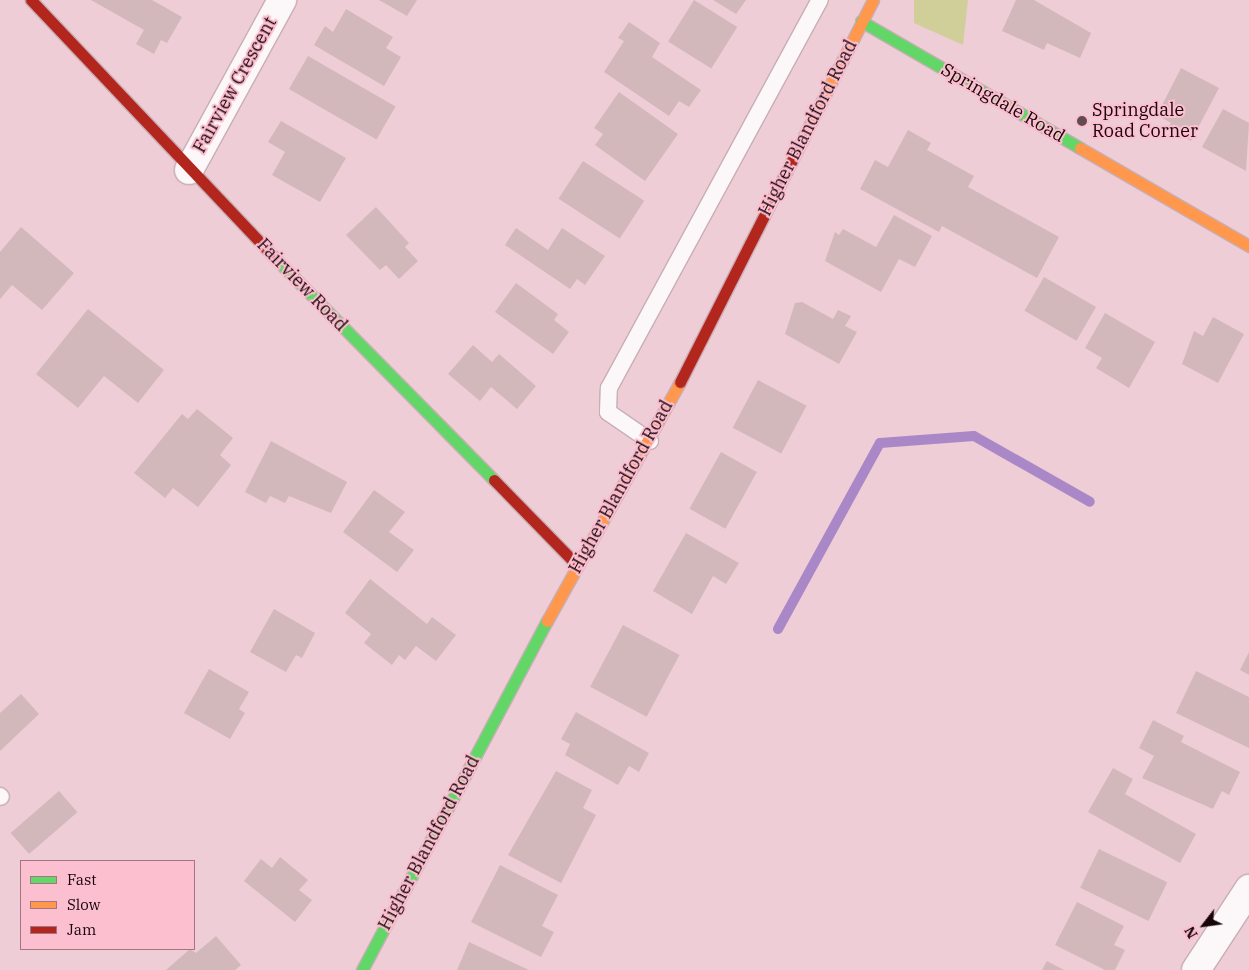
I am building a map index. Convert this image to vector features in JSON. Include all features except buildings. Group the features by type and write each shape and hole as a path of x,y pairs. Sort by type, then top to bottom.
{"street":[{"name":"Fairview Road","path":"31,0 189,170 577,565"},
{"name":"Fairview Crescent","path":"189,170 282,0"},
{"name":"Higher Blandford Road","path":"362,970 577,565 650,441 874,0"},
{"name":"Springdale Road","path":"862,21 1249,246"},
{"path":"1196,970 1249,889"}],"lane":[{"path":"650,441 608,412 609,388 820,0"}],"shaded area":[{"path":"914,0 968,0 963,45 914,23"}],"waterway":[{"path":"778,629 880,443 974,436 1090,502"}],"traffic: fast":[{"path":"861,21 1080,148"},
{"path":"273,256 494,480"},
{"path":"362,970 547,621"}],"traffic: slow":[{"path":"803,138 873,0"},
{"path":"1080,148 1249,246"},
{"path":"547,621 680,382"}],"traffic: jam":[{"path":"31,0 273,256"},
{"path":"680,382 803,138"},
{"path":"494,480 577,565"}],"place":[{"name":"Springdale Road Corner","path":"1082,121"}]}
